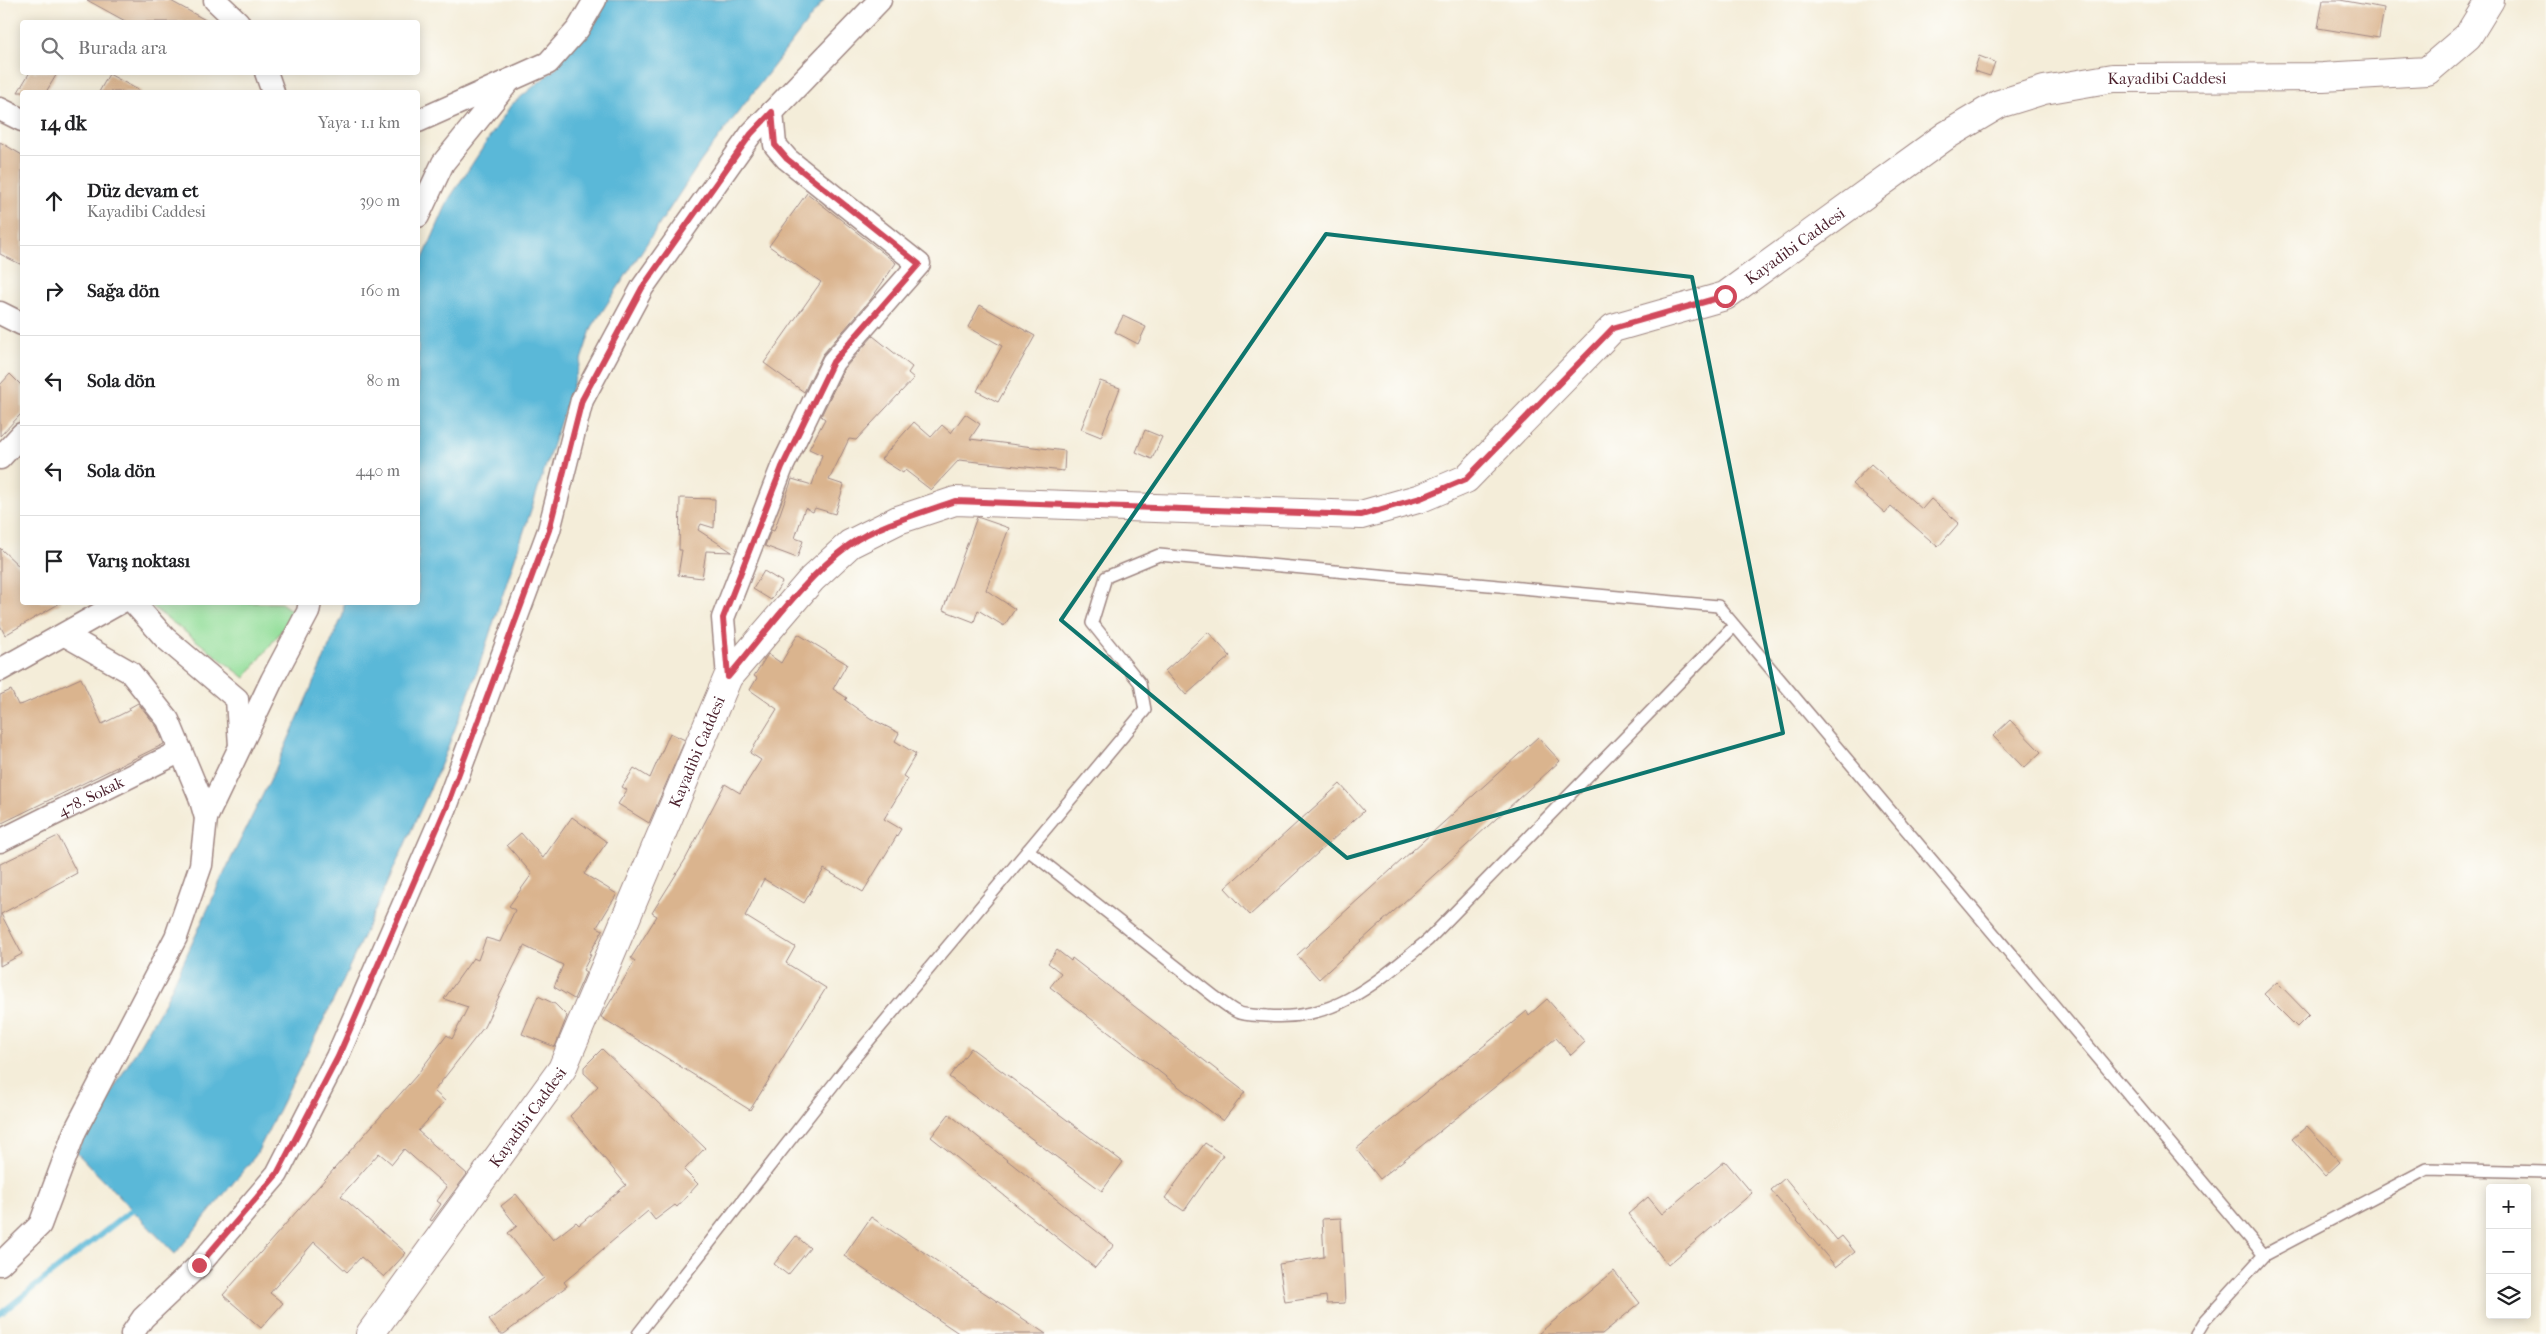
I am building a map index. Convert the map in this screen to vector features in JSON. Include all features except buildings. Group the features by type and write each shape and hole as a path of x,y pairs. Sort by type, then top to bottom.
{"street":[{"path":"215,0 236,20"},
{"path":"420,120 548,63 578,29 595,0"},
{"path":"132,1334 143,1318 199,1265 277,1174 338,1057 446,808 549,530 582,400 642,288 751,134 880,0"},
{"name":"Kayadibi Caddesi","path":"370,1334 562,1069 728,677 812,579 850,544 898,520 955,501 1361,515 1421,498 1466,479 1613,328 1725,296 1947,135 1999,104 2044,90 2112,78 2323,78 2427,71 2468,36 2490,0"},
{"path":"267,75 272,90"},
{"path":"420,212 443,163 510,80"},
{"path":"0,109 20,119"},
{"path":"728,677 723,618 782,467 833,362 919,264 787,159 775,145 772,112"},
{"path":"0,313 20,323"},
{"path":"0,458 20,436"},
{"path":"0,670 116,605"},
{"path":"135,605 165,638 237,699 240,747"},
{"path":"0,1264 40,1225 75,1131 176,937 201,865 206,818 308,612 309,605"},
{"path":"64,635 130,672 168,720 206,818"},
{"name":"478. Sokak","path":"0,841 181,751"}],"lane":[{"path":"638,1334 851,1062 1145,710 1140,683 1092,623 1106,577 1159,555 1718,606 2264,1255"},
{"path":"1028,850 1238,1013 1274,1016 1307,1015 1342,1004 1377,982 1428,940 1734,626"},
{"path":"2196,1334 2204,1321 2264,1255 2427,1170 2546,1172"}],"highlighted area":[{"path":"1326,234 1692,277 1783,733 1347,858 1061,620"}],"green space":[{"path":"150,605 284,605 295,613 245,678"}],"water":[{"path":"604,0 824,0 701,161 592,327 475,678 440,767 341,985 256,1155 175,1254 76,1152 165,1002 228,865 275,770 343,615 344,605 420,605 420,265 449,199 511,105 555,69"}],"waterway":[{"path":"0,1314 137,1206"}],"route":[{"path":"199,1265 277,1174 338,1057 446,808 549,530 582,400 642,288 751,134 772,112 775,145 787,159 919,264 833,362 782,467 723,618 728,677 812,579 850,544 898,520 955,501 1361,515 1421,498 1466,479 1526,420 1613,328 1725,296"}]}
